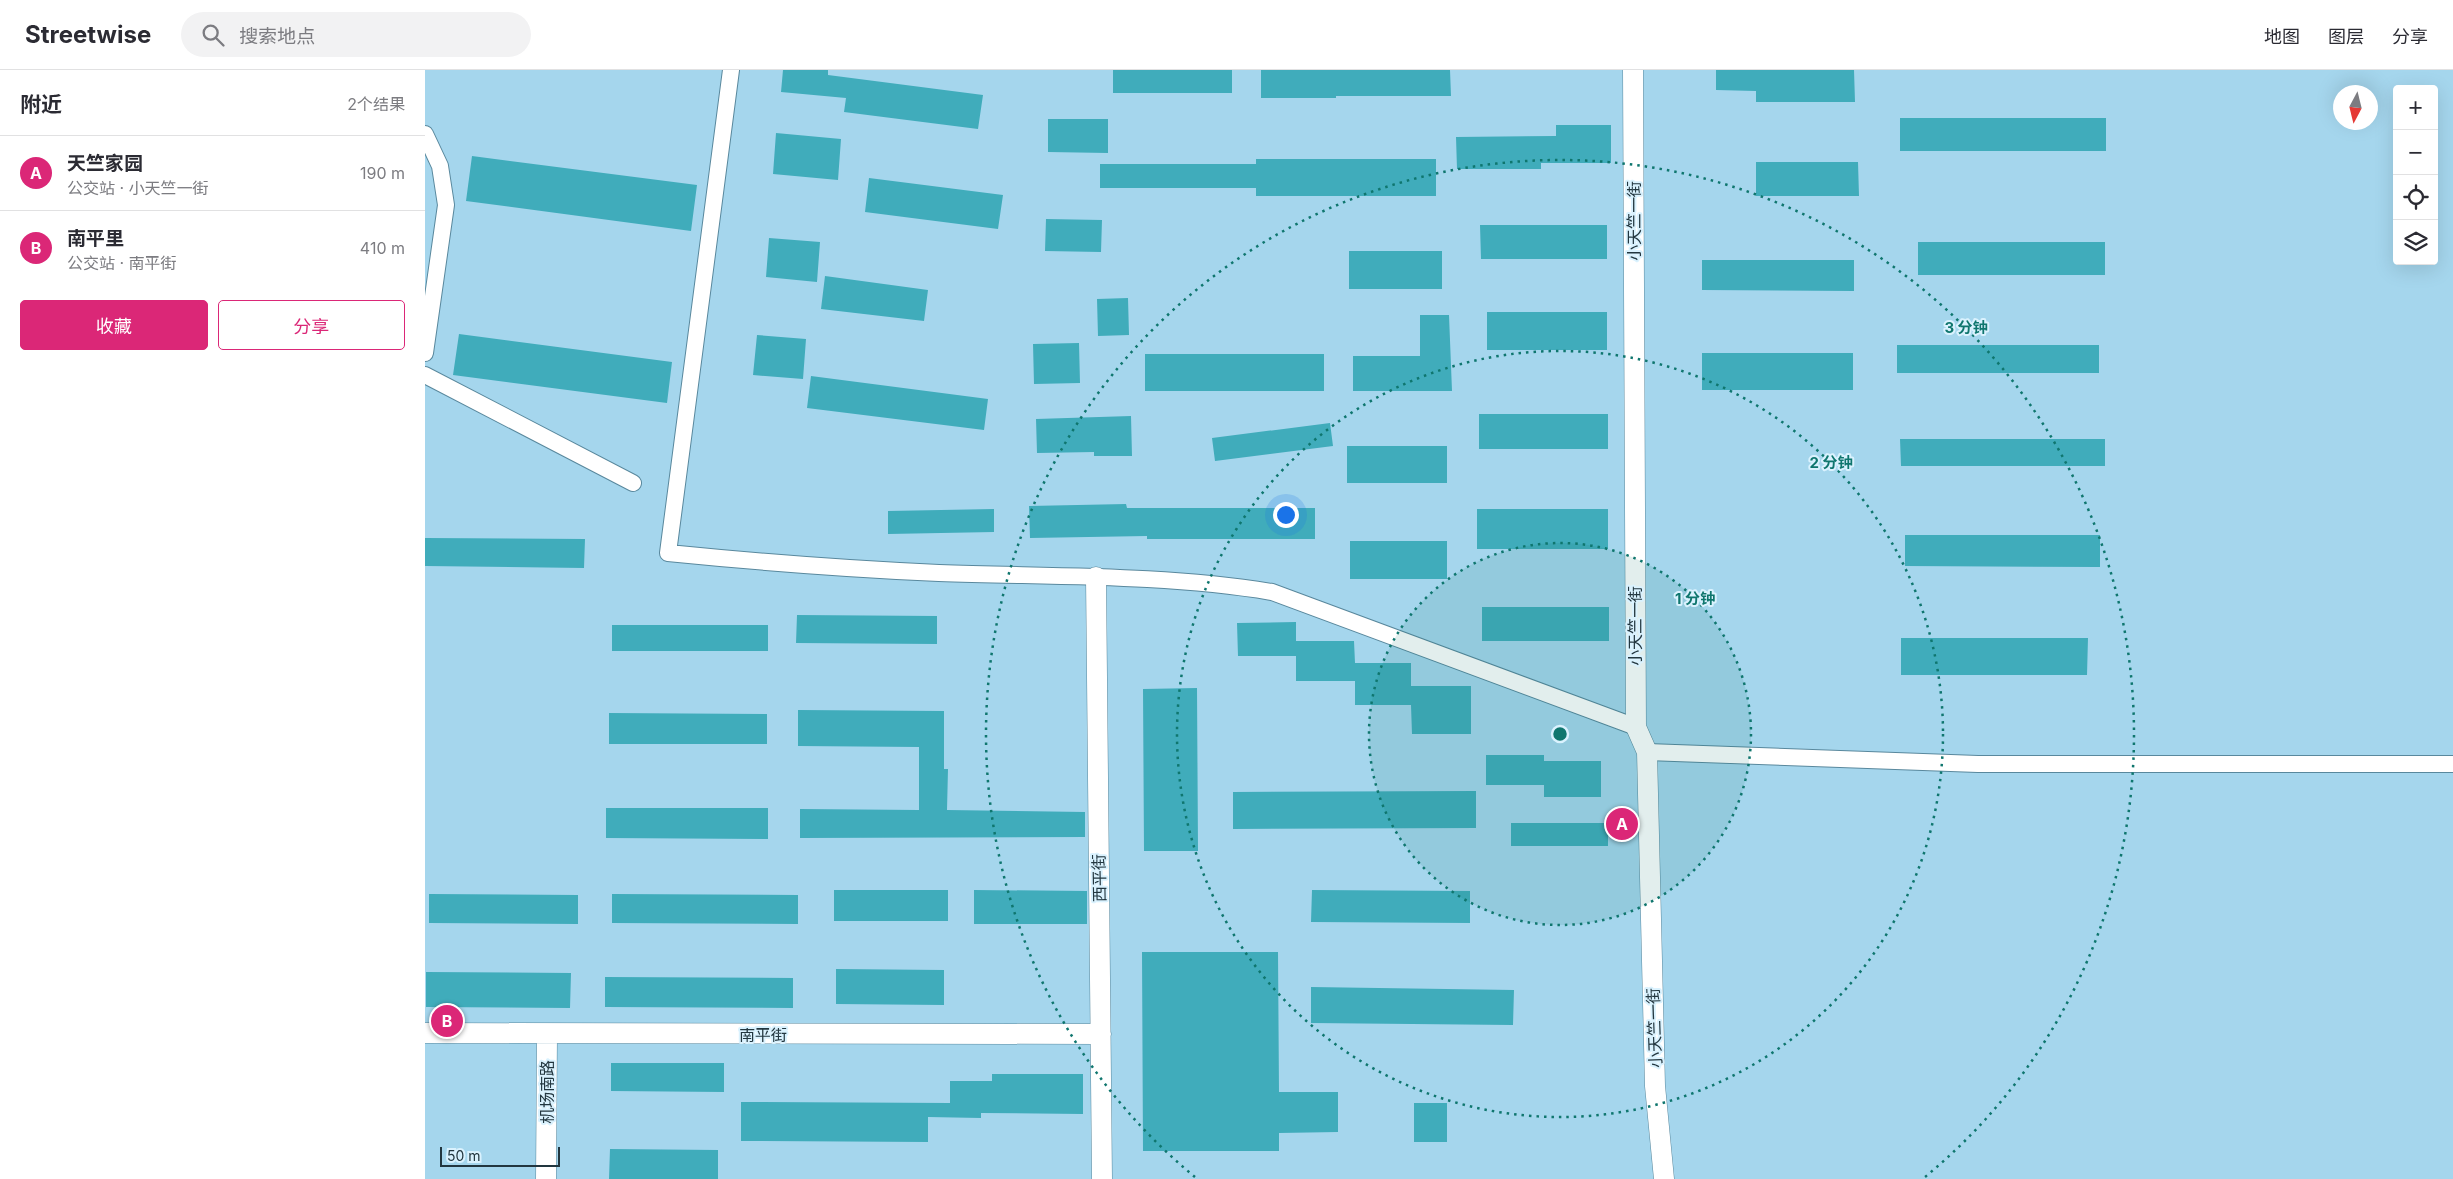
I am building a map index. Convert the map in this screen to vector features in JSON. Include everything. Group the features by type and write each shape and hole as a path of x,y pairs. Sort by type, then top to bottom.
{"street":[{"path":"731,70 667,553 757,562 939,573 1096,577 1231,585 1272,592 1635,728"},
{"name":"小天竺一街","path":"1633,70 1635,728 1647,752 1655,1086 1664,1179"},
{"path":"425,134 441,166 446,205 425,352"},
{"path":"425,375 633,483"},
{"name":"西平街","path":"1096,577 1101,1179"},
{"path":"1647,752 1978,764 2453,764"},
{"name":"南平街","path":"425,1033 547,1035 1101,1034"},
{"name":"机场南路","path":"546,1179 547,1035"}],"building":[{"path":"783,70 828,70 828,75 983,95 978,129 844,112 846,98 781,92"},
{"path":"1113,70 1232,70 1232,93 1113,93"},
{"path":"1261,70 1450,70 1451,96 1261,98"},
{"path":"1716,70 1854,70 1855,102 1756,102 1756,91 1716,90"},
{"path":"1900,118 2106,118 2106,151 1900,151"},
{"path":"1048,119 1108,119 1108,153 1048,152"},
{"path":"1556,125 1611,125 1611,163 1541,163 1541,169 1457,169 1456,137 1556,136"},
{"path":"776,133 841,139 838,180 773,174"},
{"path":"472,156 697,185 691,231 466,201"},
{"path":"1256,159 1436,159 1436,196 1256,196 1256,188 1100,188 1100,164 1256,164"},
{"path":"1756,162 1858,162 1859,196 1756,196"},
{"path":"869,178 1003,195 998,229 865,212"},
{"path":"1046,219 1102,220 1101,252 1045,251"},
{"path":"1480,225 1607,225 1607,259 1481,259"},
{"path":"769,238 820,242 817,282 766,277"},
{"path":"1918,242 2105,242 2105,275 1918,275"},
{"path":"1349,251 1442,251 1442,289 1349,289"},
{"path":"1702,260 1854,260 1854,291 1702,290"},
{"path":"825,276 928,290 924,321 821,309"},
{"path":"1128,298 1129,335 1098,336 1097,299"},
{"path":"1487,312 1607,312 1607,350 1487,350"},
{"path":"1420,315 1449,315 1452,391 1353,391 1353,356 1420,356"},
{"path":"459,334 672,362 667,403 453,375"},
{"path":"757,335 806,339 803,379 753,375"},
{"path":"1079,343 1080,383 1034,384 1033,344"},
{"path":"1897,345 2099,345 2099,373 1897,373"},
{"path":"1702,353 1853,353 1853,390 1702,390"},
{"path":"1145,354 1324,354 1324,391 1145,391"},
{"path":"811,376 988,399 984,430 807,408"},
{"path":"1479,414 1608,414 1608,449 1479,449"},
{"path":"1131,416 1132,456 1094,456 1094,452 1037,453 1036,419"},
{"path":"1330,423 1333,446 1215,461 1212,438"},
{"path":"1900,439 2105,439 2105,466 1901,466"},
{"path":"1347,446 1447,446 1447,483 1347,483"},
{"path":"1126,504 1127,508 1315,508 1315,539 1147,539 1147,536 1030,538 1029,506"},
{"path":"994,509 994,532 888,534 888,511"},
{"path":"1477,509 1608,509 1608,549 1477,549"},
{"path":"1905,535 2100,535 2100,567 1905,566"},
{"path":"425,538 585,539 584,568 425,566"},
{"path":"1350,541 1447,541 1447,579 1350,579"},
{"path":"1482,607 1609,607 1609,641 1482,641"},
{"path":"797,615 937,616 937,644 796,643"},
{"path":"1296,622 1296,641 1354,641 1355,663 1411,663 1411,686 1471,686 1471,734 1412,734 1411,705 1355,705 1355,681 1296,681 1296,656 1238,656 1237,623"},
{"path":"612,625 768,625 768,651 612,651"},
{"path":"1901,638 2088,638 2087,675 1901,675"},
{"path":"1197,688 1198,851 1144,851 1143,689"},
{"path":"798,710 944,711 944,769 948,769 947,810 1085,812 1085,837 800,838 800,809 919,810 919,747 798,746"},
{"path":"609,713 767,714 767,744 609,744"},
{"path":"1486,755 1544,755 1544,761 1601,761 1601,797 1544,797 1544,785 1486,785"},
{"path":"1476,791 1476,828 1233,829 1233,792"},
{"path":"606,808 768,808 768,839 606,838"},
{"path":"1511,823 1608,823 1608,846 1511,846"},
{"path":"834,890 948,890 948,921 834,921"},
{"path":"974,890 1087,891 1087,924 974,924"},
{"path":"1312,890 1470,891 1470,923 1311,922"},
{"path":"429,894 578,895 578,924 429,923"},
{"path":"612,894 798,895 798,924 612,923"},
{"path":"1142,952 1278,952 1279,1092 1338,1092 1338,1132 1279,1133 1279,1151 1143,1151"},
{"path":"836,969 944,970 944,1005 836,1004"},
{"path":"426,972 571,973 570,1008 426,1007"},
{"path":"605,977 793,978 793,1008 605,1007"},
{"path":"1311,987 1514,990 1513,1025 1311,1023"},
{"path":"611,1063 724,1063 724,1092 611,1091"},
{"path":"992,1074 1083,1074 1083,1114 981,1113 981,1118 928,1117 928,1142 741,1141 741,1102 950,1103 950,1081 992,1081"},
{"path":"1414,1103 1447,1103 1447,1142 1414,1142"},
{"path":"610,1149 718,1150 718,1179 609,1179"}],"place":[{"name":"天竺家园","path":"1622,824"},
{"name":"南平里","path":"447,1021"}]}
